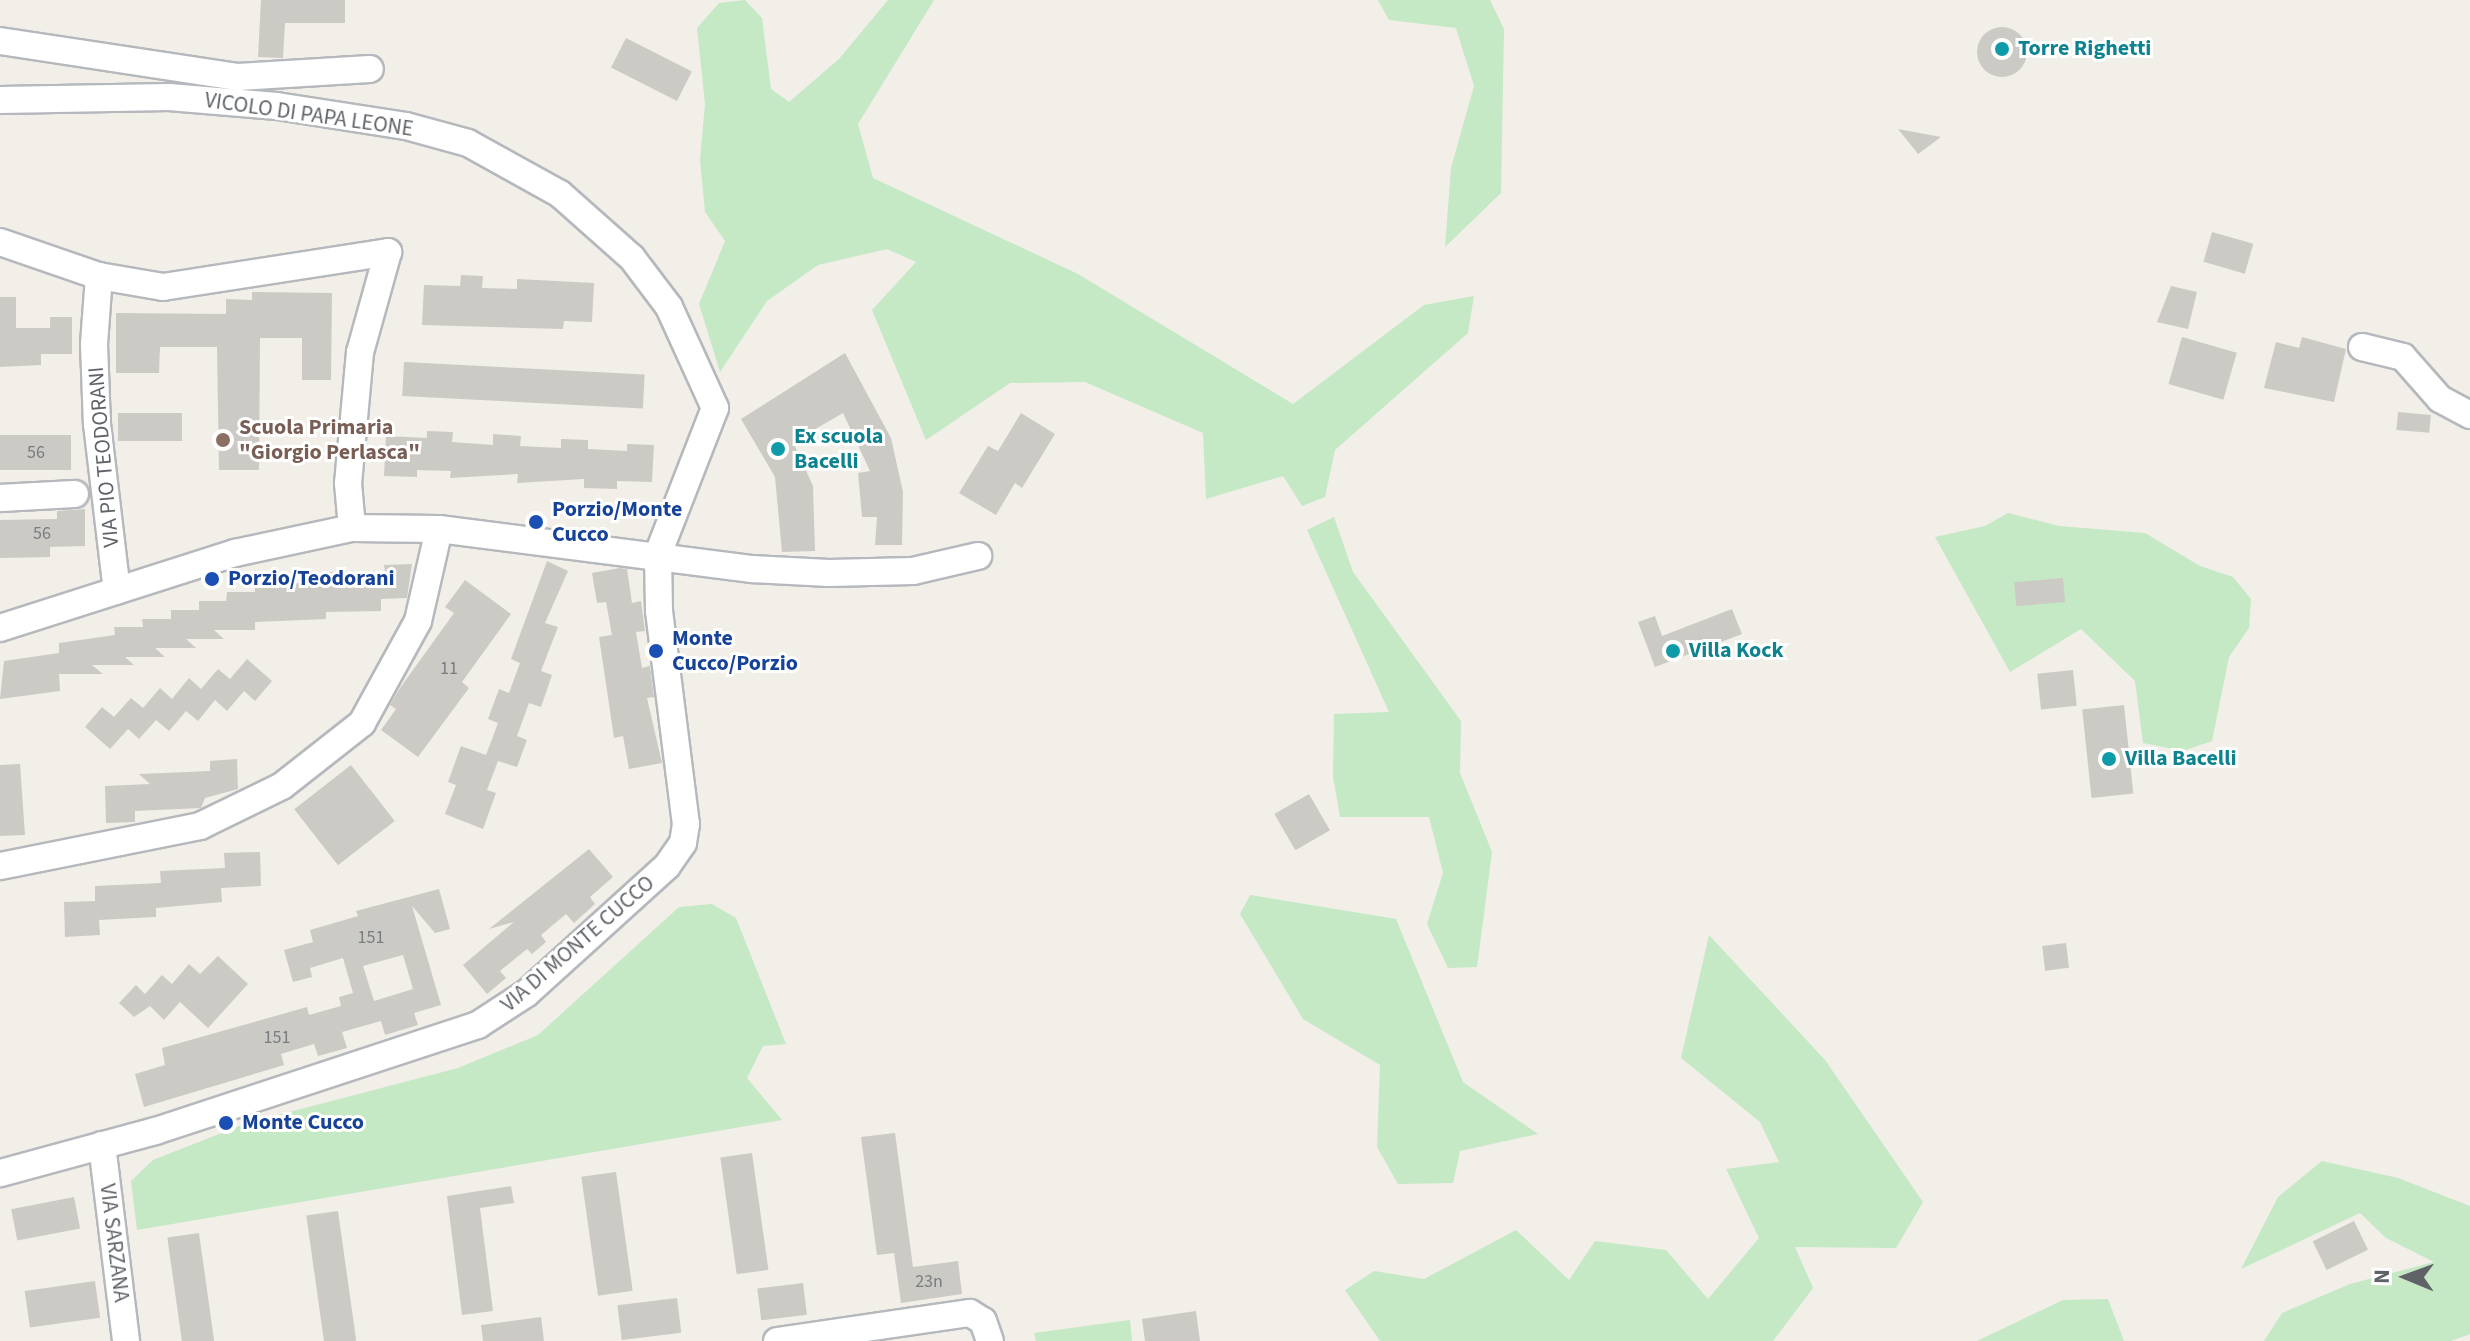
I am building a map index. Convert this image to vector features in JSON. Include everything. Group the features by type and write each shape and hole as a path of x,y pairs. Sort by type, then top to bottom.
{"street":[{"path":"0,41 238,77 370,69"},
{"name":"VICOLO DI PAPA LEONE","path":"0,100 169,97 315,111 447,137 544,182 612,238 663,296 715,403 710,431 667,521 658,554"},
{"path":"0,242 99,276 163,287 388,252 360,352 348,483 352,528"},
{"name":"VIA PIO TEODORANI","path":"99,276 94,344 97,424 117,591"},
{"path":"2362,347 2403,357 2440,399 2470,415"},
{"path":"0,498 75,494"},
{"path":"0,628 235,553 352,528 439,529 658,554 752,569 888,574 978,556"},
{"path":"0,866 200,826 282,786 362,723 418,621 439,529"},
{"name":"VIA DI MONTE CUCCO","path":"0,1173 102,1145 478,1025 527,993 667,866 683,843 686,824 659,611 658,554"},
{"name":"VIA SARZANA","path":"102,1145 126,1341"},
{"path":"777,1341 970,1313 983,1321 990,1341"}],"green space":[{"path":"745,0 762,18 771,89 789,102 839,59 888,0 934,0 858,124 873,178 1078,274 1293,404 1424,305 1474,296 1468,333 1335,450 1325,497 1302,506 1283,476 1206,499 1203,433 1085,382 1010,383 926,440 872,310 916,262 887,249 818,265 767,301 720,372 699,304 725,241 705,212 700,160 705,104 697,28 719,3"},
{"path":"1378,0 1490,0 1504,29 1501,193 1445,247 1451,168 1474,86 1456,28 1389,20"},
{"path":"2008,513 2059,526 2145,533 2200,566 2233,577 2251,599 2249,628 2229,657 2212,741 2183,751 2143,743 2135,681 2081,629 2010,672 1935,537 1985,526"},
{"path":"1334,517 1353,572 1461,721 1460,773 1492,852 1477,967 1448,968 1427,924 1443,873 1429,817 1340,817 1333,777 1334,714 1389,712 1307,530"},
{"path":"1250,895 1396,919 1463,1082 1538,1134 1460,1151 1453,1183 1398,1184 1377,1147 1380,1065 1303,1019 1240,914"},
{"path":"712,904 736,918 786,1044 763,1046 747,1078 782,1120 137,1230 131,1181 153,1160 247,1123 458,1068 538,1035 679,907"},
{"path":"1709,935 1825,1060 1923,1202 1896,1248 1795,1247 1813,1288 1773,1341 1380,1341 1345,1290 1374,1271 1424,1279 1516,1230 1569,1280 1595,1241 1666,1250 1708,1299 1759,1238 1726,1169 1779,1162 1760,1122 1681,1058"},
{"path":"2322,1161 2398,1178 2470,1206 2470,1334 2451,1341 2264,1341 2282,1313 2350,1284 2434,1262 2386,1238 2360,1213 2241,1269 2278,1197"},
{"path":"2108,1299 2124,1341 1977,1341 2063,1300"},
{"path":"1130,1320 1132,1341 1036,1341 1034,1333"}],"building":[{"path":"261,0 345,0 345,23 285,23 283,58 258,57"},
{"name":"Torre Righetti","path":"2002,27 2019,35 2027,52 2019,69 2002,77 1985,69 1977,52 1985,35"},
{"path":"626,38 692,72 677,101 611,67"},
{"path":"1898,129 1941,137 1918,154"},
{"path":"2212,232 2253,244 2245,274 2203,262"},
{"path":"461,275 483,276 482,288 517,289 517,279 594,283 592,322 564,321 563,329 422,325 424,285 460,286"},
{"path":"2171,286 2197,292 2188,329 2157,322"},
{"path":"252,292 332,293 331,380 302,380 302,338 260,338 259,470 219,470 217,347 160,347 159,373 116,373 116,313 226,314 226,299 252,300"},
{"path":"0,297 16,297 16,328 50,328 50,317 72,317 72,354 41,354 41,365 0,367"},
{"path":"2182,337 2237,353 2223,400 2168,384"},
{"path":"2302,337 2346,349 2334,402 2264,388 2276,342 2299,348"},
{"name":"Ex scuola Bacelli","path":"845,353 891,438 903,492 902,545 875,545 877,517 862,517 858,473 870,471 843,413 793,442 813,486 815,551 782,552 775,477 741,419"},
{"path":"404,362 645,375 643,409 402,396"},
{"path":"2398,412 2431,415 2429,433 2396,430"},
{"path":"118,413 182,413 182,441 118,441"},
{"path":"1021,413 1055,434 1022,488 1015,483 996,515 959,493 988,446 998,451"},
{"path":"427,431 453,432 452,442 493,445 493,434 521,436 520,446 561,448 561,439 588,440 588,449 627,451 627,444 654,445 652,482 617,481 617,489 584,488 584,479 517,483 518,474 450,478 451,471 417,470 417,477 384,476 386,436 427,438"},
{"path":"0,435 71,435 71,470 0,470"},
{"path":"85,509 85,546 50,547 50,557 0,558 0,520 57,519 57,511"},
{"path":"547,561 568,571 545,623 558,627 541,671 552,675 541,707 529,703 517,736 527,740 517,767 498,761 487,790 496,793 483,829 445,814 456,785 448,782 461,746 486,755 498,723 488,719 499,689 509,693 520,663 511,659"},
{"path":"412,564 407,598 381,599 381,611 326,612 326,619 255,622 255,630 214,630 224,639 186,639 196,648 155,648 165,657 125,657 134,665 92,665 103,674 59,674 60,691 0,699 4,661 59,653 59,643 115,635 114,627 143,627 142,619 171,619 171,610 199,610 199,601 226,601 227,592 255,592 255,583 326,583 326,572 385,571 384,565"},
{"path":"627,569 632,603 641,601 645,631 636,632 642,668 650,666 654,697 647,698 662,763 629,769 623,736 614,738 599,637 612,635 606,602 597,603 592,573"},
{"path":"2063,578 2065,602 2016,606 2014,582"},
{"path":"465,580 511,614 462,682 469,688 418,757 381,730 396,709 390,705 400,688 454,613 445,607"},
{"name":"Villa Kock","path":"1732,609 1742,634 1655,667 1638,622 1655,616 1662,636"},
{"path":"247,659 272,681 255,701 244,691 227,711 215,700 198,721 186,711 169,731 156,720 139,739 128,729 110,749 85,727 102,707 114,717 131,698 143,708 160,688 172,699 189,678 201,689 218,669 230,679"},
{"path":"2073,670 2077,706 2041,710 2037,674"},
{"name":"Villa Bacelli","path":"2124,705 2133,794 2092,798 2082,709"},
{"path":"237,759 238,789 205,798 201,808 135,811 135,822 106,823 105,786 150,784 139,774 210,771 210,761"},
{"path":"20,764 25,835 0,836 0,765"},
{"path":"351,765 395,821 338,865 294,809"},
{"path":"1309,794 1330,830 1295,850 1274,814"},
{"path":"589,849 613,877 590,897 595,904 574,923 566,914 541,935 546,942 532,954 527,949 500,971 506,978 487,994 463,965 514,922 489,929"},
{"path":"260,852 261,886 221,888 222,902 156,908 156,917 99,920 100,935 65,937 64,902 95,901 95,886 161,883 160,871 225,868 224,853"},
{"path":"439,889 450,929 435,933 412,906 441,1005 414,1013 418,1025 385,1035 381,1021 342,1032 347,1048 318,1056 314,1044 281,1054 284,1065 144,1107 135,1074 165,1065 162,1048 307,1007 309,1015 341,1006 339,997 353,993 343,958 310,968 312,977 293,982 284,950 313,942 310,930 358,916 356,911","holes":["403,955 413,989 374,1001 363,966"]},
{"path":"2066,943 2069,968 2045,971 2042,946"},
{"path":"218,956 248,984 208,1028 180,1002 164,1020 150,1006 134,1017 119,1003 136,985 145,994 162,975 172,984 189,964 200,974"},
{"path":"895,1133 913,1267 958,1261 962,1294 901,1303 894,1253 877,1255 861,1137"},
{"path":"752,1153 768,1270 737,1274 720,1157"},
{"path":"616,1172 633,1291 598,1296 581,1177"},
{"path":"511,1186 514,1203 480,1208 493,1311 462,1315 447,1196"},
{"path":"74,1197 80,1228 17,1241 11,1209"},
{"path":"338,1211 356,1341 324,1341 306,1215"},
{"path":"2354,1221 2368,1250 2327,1270 2313,1241"},
{"path":"199,1233 214,1341 182,1341 167,1237"},
{"path":"95,1281 100,1318 30,1328 25,1291"},
{"path":"803,1283 807,1315 761,1320 757,1289"},
{"path":"677,1298 681,1333 622,1340 617,1305"},
{"path":"1196,1311 1200,1341 1145,1341 1142,1319"},
{"path":"541,1317 544,1341 483,1341 481,1325"}],"place":[{"name":"Torre Righetti","path":"2002,49"},
{"name":"Scuola Primaria \"Giorgio Perlasca\"","path":"223,440"},
{"name":"Ex scuola Bacelli","path":"778,449"},
{"name":"Porzio/Monte Cucco","path":"536,522"},
{"name":"Porzio/Teodorani","path":"212,579"},
{"name":"Monte Cucco/Porzio","path":"656,651"},
{"name":"Villa Kock","path":"1673,651"},
{"name":"Villa Bacelli","path":"2109,759"},
{"name":"Monte Cucco","path":"226,1123"}]}
